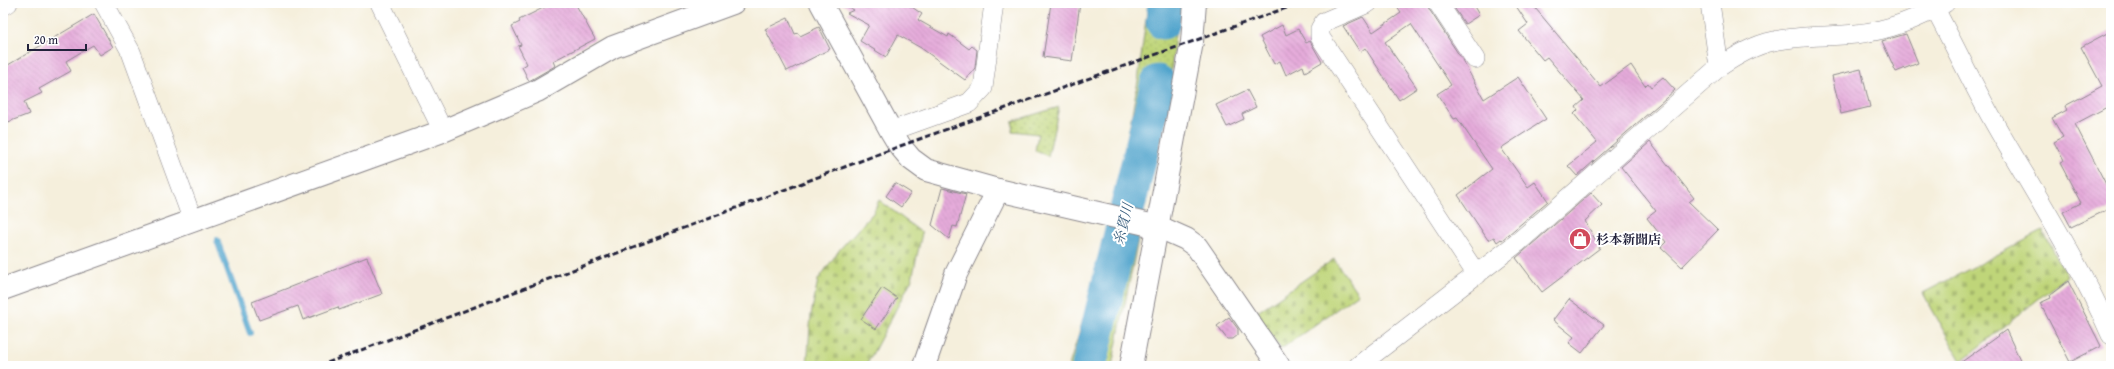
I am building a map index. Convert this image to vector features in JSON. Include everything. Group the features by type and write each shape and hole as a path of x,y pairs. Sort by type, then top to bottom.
{"street":[{"path":"3,6 8,3"},
{"path":"104,3 131,52 193,221"},
{"path":"380,3 443,131"},
{"path":"3,289 443,131 537,91 613,47 733,3"},
{"path":"821,3 891,131 900,146 911,159 926,170 998,190 1099,215 1151,226 1186,239 1197,247 1279,366"},
{"path":"891,131 969,103 983,88 994,3"},
{"path":"1131,366 1151,226 1192,42 1195,3"},
{"path":"1368,3 1324,22 1320,29 1320,37 1477,275"},
{"path":"1438,3 1474,58"},
{"path":"1710,3 1719,67"},
{"path":"1358,366 1517,243 1719,67 1737,56 1774,41 1816,35 1856,34 1880,30 1940,6 2002,136 2063,240 2105,304 2111,335"},
{"path":"924,366 956,274 998,190"}],"green space":[{"path":"1148,3 1178,3 1170,85 1112,366 1069,366 1111,227 1138,81"},
{"path":"1059,107 1048,156 1035,151 1038,134 1012,131 1013,121"},
{"path":"879,200 922,233 912,279 866,366 807,366 811,315 818,280 840,249 873,213"},
{"path":"2043,231 2067,276 1961,361 1923,293"},
{"path":"1334,259 1358,294 1281,349 1256,313"}],"building":[{"path":"553,3 575,3 595,39 553,61 555,66 529,81 522,67 527,64 518,46 521,45 512,26 520,22 519,20"},
{"path":"840,3 906,3 922,14 918,20 948,37 949,34 969,49 972,46 977,50 975,68 965,80 921,48 898,35 886,57 860,41 869,25 847,13 854,10"},
{"path":"1051,3 1080,3 1072,61 1043,57"},
{"path":"1394,3 1427,3 1429,9 1461,58 1484,99 1518,77 1546,119 1501,148 1528,187 1535,182 1548,201 1502,240 1501,239 1497,242 1494,237 1488,240 1458,195 1492,169 1457,118 1454,119 1437,94 1451,85 1411,24 1385,42 1417,88 1399,100 1365,48 1360,52 1343,26 1363,17 1373,32 1401,13"},
{"path":"1451,3 1472,3 1479,15 1465,24"},
{"path":"1514,3 1531,3 1601,87 1631,65 1645,86 1648,83 1651,87 1663,77 1675,90 1577,176 1568,166 1597,142 1574,114 1578,110 1576,107 1584,100 1547,57 1543,60 1519,31 1528,24"},
{"path":"94,14 113,47 100,55 93,45 66,61 71,71 39,89 42,93 24,102 29,114 3,124 3,68"},
{"path":"788,18 795,34 798,33 800,36 819,27 830,49 787,71 765,29"},
{"path":"1282,25 1286,35 1298,29 1306,43 1310,41 1322,62 1305,72 1303,66 1286,75 1280,61 1274,64 1260,37"},
{"path":"2111,31 2111,105 2075,124 2111,194 2111,208 2071,227 2063,212 2081,203 2060,163 2064,161 2054,142 2063,137 2052,118 2067,110 2065,106 2102,86 2081,47"},
{"path":"1906,34 1918,63 1896,72 1882,41"},
{"path":"1861,69 1870,107 1841,114 1832,76"},
{"path":"1247,90 1256,107 1242,114 1244,119 1227,127 1216,105"},
{"path":"1650,142 1694,198 1689,202 1718,230 1682,267 1661,247 1666,242 1647,218 1656,211 1621,167"},
{"path":"895,183 911,193 901,207 886,196"},
{"path":"942,188 966,194 957,227 953,226 949,239 932,225"},
{"path":"1591,193 1602,205 1585,221 1600,248 1542,292 1516,258"},
{"path":"367,257 382,294 339,310 338,307 303,320 298,306 259,320 252,302"},
{"path":"2068,281 2101,346 2070,362 2040,303 2051,298 2050,295"},
{"path":"882,288 897,298 876,329 861,319"},
{"path":"1569,299 1604,325 1582,353 1569,343 1574,337 1553,320"},
{"path":"1229,317 1238,329 1238,335 1233,339 1227,339 1217,326"},
{"path":"2006,330 2023,366 1956,366"}],"waterway":[{"name":"糸貫川","path":"1163,22 1165,3"},
{"name":"糸貫川","path":"1089,366 1158,82"},
{"path":"217,240 250,333"}],"railway":[{"path":"319,366 900,146 1300,3"}],"place":[{"name":"杉本新聞店","path":"1580,239"}]}
